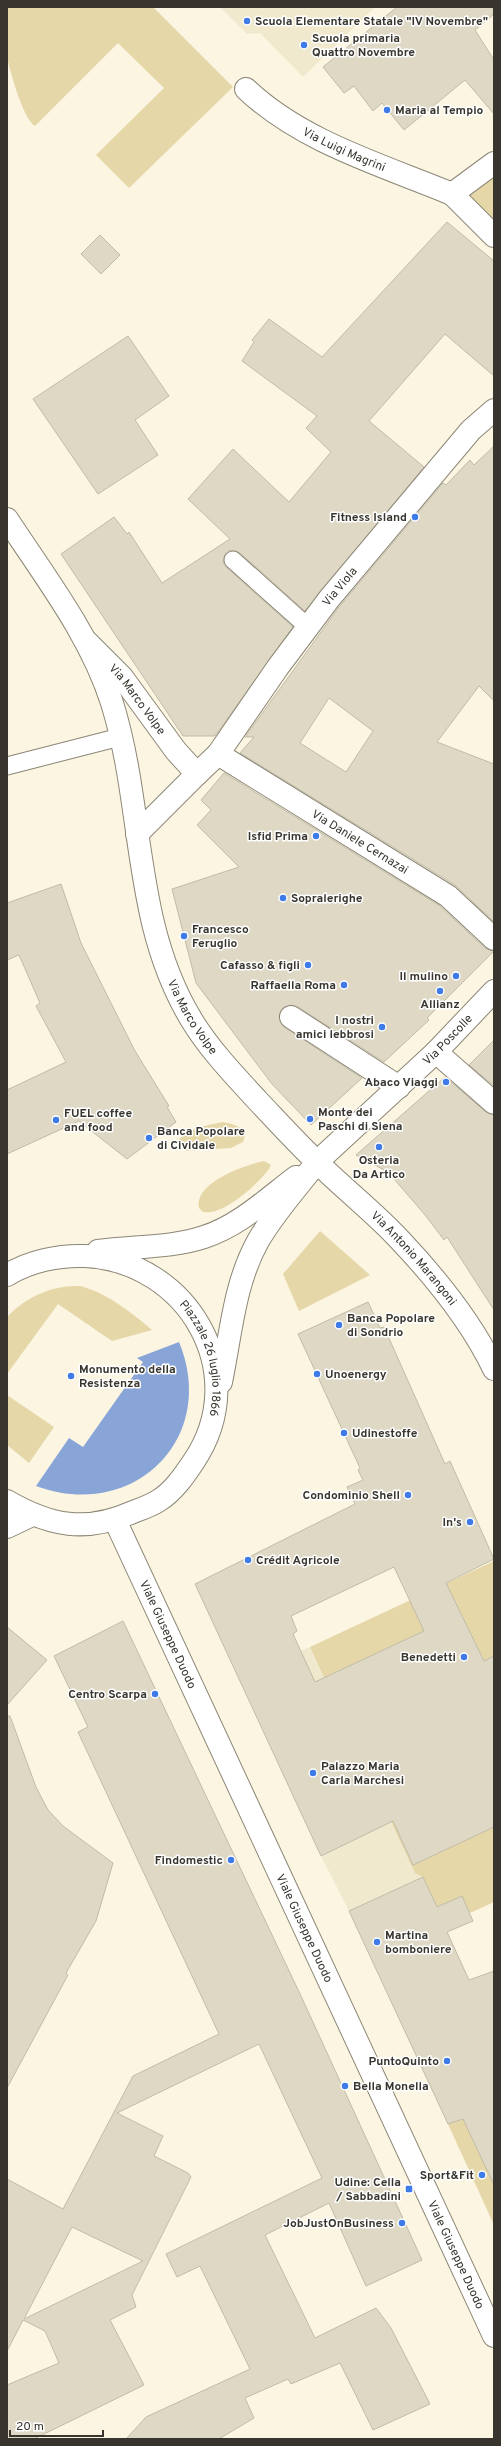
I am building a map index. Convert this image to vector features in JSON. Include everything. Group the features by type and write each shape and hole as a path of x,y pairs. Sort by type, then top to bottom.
{"main road":[{"name":"Via Luigi Magrini","path":"246,89 263,106 294,126 324,141 452,194 494,236"},
{"path":"452,194 494,163"},
{"name":"Via Viola","path":"197,774 218,754 308,627 394,521 471,430 494,410"},
{"name":"Via Marco Volpe","path":"7,519 81,637 105,685 120,737 153,928 176,993 193,1022 214,1051 237,1078 317,1162"},
{"name":"Via Marco Volpe","path":"81,637 122,677 176,751 197,774"},
{"name":"Via Daniele Cernazai","path":"218,754 448,896 494,940"},
{"path":"137,834 197,774"},
{"name":"Via Poscolle","path":"317,1162 436,1052 494,991"},
{"path":"291,1017 399,1086"},
{"path":"436,1052 494,1103"},
{"path":"71,1256 135,1246 170,1244 206,1237 240,1219 317,1162"},
{"path":"213,1419 236,1300 245,1269 258,1241 317,1162"},
{"name":"Via Antonio Marangoni","path":"317,1162 398,1238 442,1288 466,1320 494,1369"},
{"name":"Piazzale 26 luglio 1866","path":"7,1275 30,1264 71,1256 102,1257 126,1263 155,1277 178,1296 194,1315 207,1340 213,1360 216,1393 213,1419 204,1446 181,1480 158,1501 115,1520 71,1524 32,1515 7,1501"},
{"path":"7,1527 32,1515"},
{"name":"Viale Giuseppe Duodo","path":"115,1520 494,2336"}],"lane":[{"path":"233,560 308,627"},
{"path":"7,766 120,737"}],"shaded area":[{"path":"7,7 153,7 233,87 129,188 96,155 164,88 118,43 35,126 30,122 22,105 7,57"},
{"name":"Scuola primaria Quattro Novembre","path":"220,7 375,7 303,77 260,33 247,34"},
{"path":"494,163 494,235 452,194"},
{"path":"223,1122 232,1124 242,1130 244,1133 243,1142 231,1148 186,1151 178,1145 179,1139 189,1132 205,1126"},
{"path":"264,1161 271,1165 269,1169 257,1183 239,1198 220,1209 211,1212 203,1212 199,1208 199,1199 212,1183 234,1171"},
{"path":"320,1231 370,1275 299,1311 283,1274"},
{"path":"80,1286 109,1298 152,1330 112,1341 58,1304 7,1374 7,1317 22,1304 40,1294 59,1288"},
{"path":"7,1395 54,1427 29,1463 7,1445"},
{"path":"494,1561 494,1902 470,1913 462,1897 437,1907 423,1877 415,1873 310,1647"},
{"path":"310,1647 423,1877 349,1911 321,1856 251,1703 301,1651"},
{"name":"Sport&Fit","path":"494,2103 494,2225 448,2124"}],"water":[{"path":"179,1342 188,1378 187,1410 177,1440 159,1464 134,1482 105,1492 72,1494 36,1486 69,1438 83,1447 143,1362 137,1358"}],"building":[{"path":"397,7 494,7 494,14 475,30 494,60 494,114 465,80 404,130 382,103 373,111 354,86 344,93 323,67"},
{"path":"447,222 494,261 494,376 445,334 369,421 424,467 305,611 240,553 230,550 225,554 223,563 226,567 293,627 215,736 183,736 61,554 114,517 127,534 129,532 162,583 230,539 188,499 233,449 289,502 331,452 306,428 317,416 242,361 254,342 252,340 269,319 322,357"},
{"path":"100,235 120,255 101,274 81,254"},
{"path":"128,336 169,396 135,420 158,455 98,494 33,399"},
{"path":"494,446 494,701 479,686 437,742 494,764 494,922 455,885 240,753 254,737 245,737 339,607 443,483 446,485 470,460 474,465","holes":["329,698 373,731 346,772 300,743"]},
{"path":"224,773 440,906 485,948 494,951 427,1018 429,1020 384,1062 298,1007 291,1005 281,1010 279,1017 284,1027 362,1078 311,1125 272,1084 196,983 172,889 239,867 197,825 211,810 201,800"},
{"path":"61,884 81,943 135,1051 169,1106 167,1107 176,1122 127,1159 79,1121 7,1154 7,1090 66,1062 36,1006 40,1003 19,955 7,960 7,903"},
{"path":"494,1040 494,1086 469,1065"},
{"path":"445,1077 486,1112 494,1115 494,1310 447,1237 444,1240 426,1216 388,1172 356,1155"},
{"path":"368,1302 380,1328 384,1327 445,1464 450,1461 494,1559 446,1583 484,1661 494,1656 494,1827 413,1865 393,1821 321,1856 195,1584 355,1504 347,1487 363,1480 358,1470 360,1468 298,1334","holes":["394,1567 424,1631 315,1682 293,1634 297,1631 291,1616"]},
{"path":"123,1621 301,1996 422,2260 366,2286 329,2203 265,2235 315,2338 376,2308 391,2328 430,2404 373,2430 340,2363 291,2384 288,2379 245,2398 254,2418 219,2439 126,2439 146,2417 250,2369 200,2266 177,2277 166,2254 322,2178 259,2044 117,2113 163,2136 154,2156 188,2173 191,2177 132,2295 136,2307 110,2320 144,2385 34,2439 7,2439 7,2385 59,2363 45,2331 23,2320 7,2351 7,2179 63,2209 133,2076 219,2034 78,1732 88,1727 54,1656","holes":["72,2227 143,2261 24,2319"]},
{"path":"7,1627 47,1660 7,1705"},
{"path":"7,1716 10,1716 36,1787 48,1810 63,1826 113,1863 96,1921 66,1973 68,1975 7,2088"},
{"path":"423,1877 437,1907 462,1896 473,1921 447,1932 469,1980 494,1971 494,2185 463,2119 448,2124 349,1911"}],"place":[{"name":"Scuola Elementare Statale \"IV Novembre\"","path":"247,21"},
{"name":"Scuola primaria Quattro Novembre","path":"304,45"},
{"name":"Maria al Tempio","path":"387,110"},
{"name":"Fitness Island","path":"415,517"},
{"name":"Isfid Prima","path":"316,836"},
{"name":"Sopralerighe","path":"283,898"},
{"name":"Francesco Feruglio","path":"184,936"},
{"name":"Cafasso & figli","path":"308,965"},
{"name":"Il mulino","path":"456,976"},
{"name":"Raffaella Roma","path":"344,985"},
{"name":"Allianz","path":"440,991"},
{"name":"I nostri amici lebbrosi","path":"382,1027"},
{"name":"Abaco Viaggi","path":"446,1082"},
{"name":"Monte dei Paschi di Siena","path":"310,1119"},
{"name":"FUEL coffee and food","path":"56,1120"},
{"name":"Banca Popolare di Cividale","path":"149,1138"},
{"name":"Osteria Da Artico","path":"379,1147"},
{"name":"Banca Popolare di Sondrio","path":"339,1325"},
{"name":"Unoenergy","path":"317,1374"},
{"name":"Monumento della Resistenza","path":"71,1376"},
{"name":"Udinestoffe","path":"344,1433"},
{"name":"Condominio Shell","path":"408,1495"},
{"name":"In's","path":"470,1522"},
{"name":"Crédit Agricole","path":"248,1560"},
{"name":"Benedetti","path":"464,1657"},
{"name":"Centro Scarpa","path":"155,1694"},
{"name":"Palazzo Maria Carla Marchesi","path":"313,1773"},
{"name":"Findomestic","path":"231,1860"},
{"name":"Martina bomboniere","path":"377,1942"},
{"name":"PuntoQuinto","path":"447,2061"},
{"name":"Bella Monella","path":"345,2086"},
{"name":"Sport&Fit","path":"482,2175"},
{"name":"Udine: Cella / Sabbadini","path":"409,2189"},
{"name":"JobJustOnBusiness","path":"402,2223"}]}
